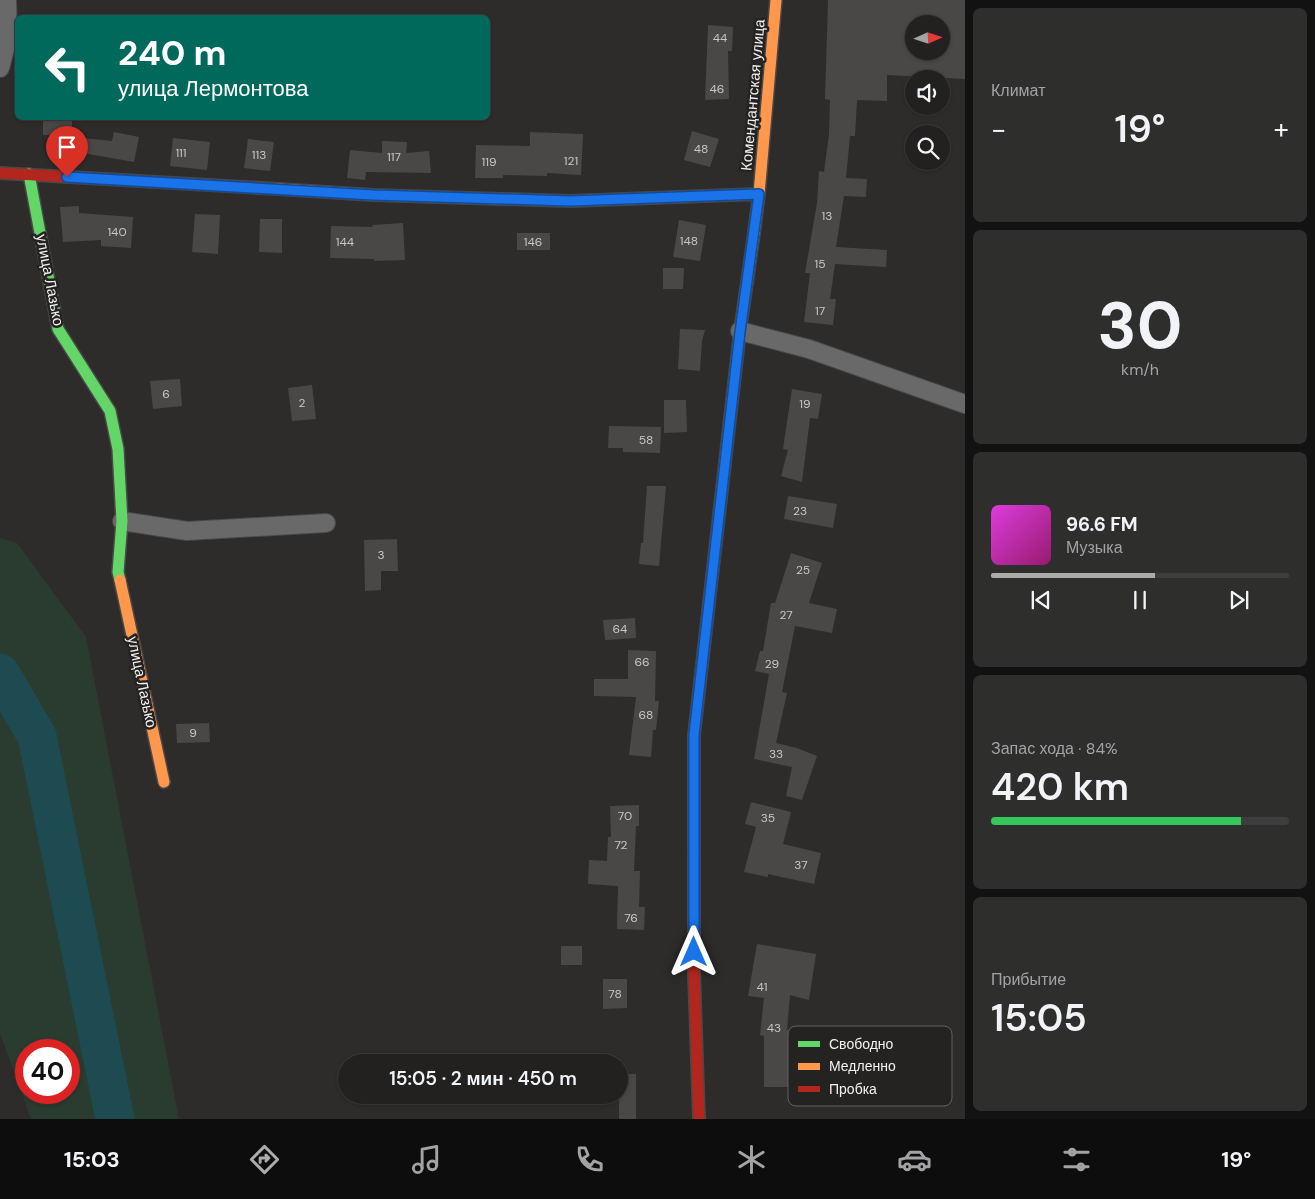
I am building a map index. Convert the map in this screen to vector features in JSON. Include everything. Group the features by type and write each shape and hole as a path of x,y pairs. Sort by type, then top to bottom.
{"street":[{"path":"0,68 8,38 7,0"},
{"name":"Комендантская улица","path":"698,1119 694,972 694,735 740,332 759,194 776,0"},
{"path":"0,173 373,195 570,201 759,194"},
{"name":"улица Лазько","path":"29,174 58,329 110,411 118,450 122,521 118,572 164,782"},
{"path":"740,332 808,349 965,404"},
{"path":"122,521 187,530 326,523"}],"green space":[{"path":"0,538 17,543 86,637 179,1119 31,1119 26,1104 80,1104 80,1039 15,1039 15,1075 0,1033"}],"building":[{"path":"828,0 965,0 965,79 950,78 950,70 905,70 905,76 887,75 887,101 857,100 855,136 850,136 846,178 867,179 866,197 844,196 836,247 887,250 886,267 835,264 830,299 836,299 833,325 804,322 810,273 805,273 817,203 819,171 824,172 829,134 830,100 825,99"},
{"path":"708,25 733,27 732,51 728,51 729,99 705,100"},
{"path":"43,120 72,120 72,136 43,135"},
{"path":"692,131 719,139 710,167 684,160"},
{"path":"114,132 139,137 134,162 60,149 62,136 112,141"},
{"path":"530,132 583,134 581,175 547,173 547,176 503,175 503,178 475,178 476,145 530,146"},
{"path":"173,138 210,142 207,170 170,166"},
{"path":"248,139 274,142 270,171 244,168"},
{"path":"382,141 407,142 406,153 429,151 431,173 366,172 365,180 347,178 350,150 382,153"},
{"path":"79,206 79,213 133,217 131,248 101,246 101,240 63,242 60,207"},
{"path":"195,214 220,215 218,254 192,252"},
{"path":"260,219 282,219 282,253 259,252"},
{"path":"679,220 706,225 700,261 673,257"},
{"path":"403,223 405,260 374,261 374,259 330,258 331,226 373,227 372,225"},
{"path":"517,233 550,233 550,250 517,250"},
{"path":"663,268 684,268 683,289 663,289"},
{"path":"680,329 705,330 702,341 700,371 678,369"},
{"path":"180,379 182,406 153,409 150,381"},
{"path":"312,385 316,419 292,421 288,388"},
{"path":"792,389 822,394 818,419 810,418 802,482 781,476 788,450 783,449"},
{"path":"664,400 686,400 687,432 664,433"},
{"path":"609,426 661,427 660,453 623,452 623,448 608,448"},
{"path":"647,486 666,486 659,566 639,564 641,543 643,543"},
{"path":"788,496 837,504 833,528 784,519"},
{"path":"397,539 398,571 381,571 381,590 365,591 364,540"},
{"path":"791,553 822,563 809,603 837,609 832,633 795,626 782,692 787,693 776,743 797,748 817,756 802,800 786,796 792,767 754,759 769,674 755,671 760,651 763,651 771,603 775,603"},
{"path":"635,618 636,638 605,640 603,620"},
{"path":"628,650 656,651 655,701 659,701 656,730 653,730 651,757 629,755 636,697 594,696 594,679 628,679"},
{"path":"209,723 210,742 177,743 176,724"},
{"path":"751,802 791,812 783,844 821,853 814,884 768,874 768,877 744,872 756,827 745,824"},
{"path":"639,805 639,826 636,826 634,871 640,871 639,907 645,907 644,930 617,929 618,886 588,884 589,860 607,861 608,837 611,837 610,806"},
{"path":"757,944 816,954 809,1000 790,995 787,1030 788,1087 764,1087 764,1036 760,1035 764,998 748,996"},
{"path":"561,946 582,946 582,965 561,965"},
{"path":"603,979 627,979 627,1008 603,1009"},
{"path":"628,1074 636,1074 636,1119 619,1119 619,1104 628,1104"}],"waterway":[{"path":"0,673 37,736 115,1119"}],"traffic: fast":[{"path":"29,174 58,329 110,411 118,449 122,521 118,572 120,580"},
{"path":"708,612 740,331 754,233"}],"traffic: slow":[{"path":"754,233 776,0"},
{"path":"278,189 373,195 570,201 759,194"},
{"path":"120,580 164,782"},
{"path":"694,851 694,735 708,612"}],"traffic: jam":[{"path":"0,173 278,189"},
{"path":"694,851 694,972 699,1119"}],"route":[{"path":"67,177 373,195 570,201 759,194 740,332 694,735 694,952"}]}
